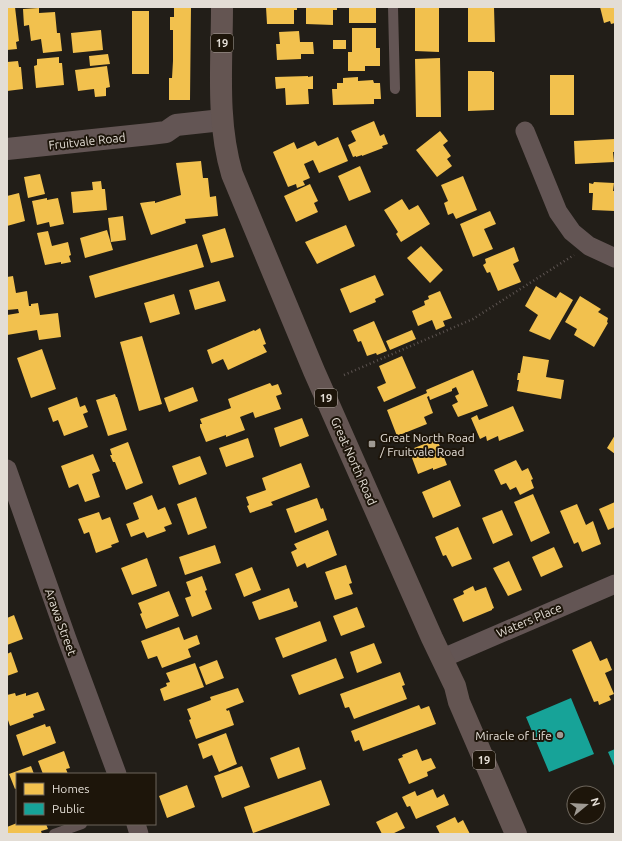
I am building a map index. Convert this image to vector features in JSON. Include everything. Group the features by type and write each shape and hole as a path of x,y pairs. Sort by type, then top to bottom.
{"main road":[{"name":"Great North Road","path":"222,7 222,126 226,154 232,174 314,371 432,638 455,686 459,702 516,834"}],"street":[{"name":"Fruitvale Road","path":"7,150 166,132 176,137 222,126"},
{"path":"525,131 558,212 572,232 589,246 615,258"},
{"name":"Arawa Street","path":"7,469 67,639 117,773"},
{"name":"Waters Place","path":"442,658 615,584"}],"lane":[{"path":"393,7 395,89"},
{"path":"54,834 79,825"}],"path":[{"path":"344,375 473,319 576,254"}],"building: Homes":[{"path":"7,7 15,7 19,41 16,42 17,49 7,50"},
{"path":"174,7 191,7 190,100 169,100 169,78 172,78 173,61 173,30 170,30 170,17 174,17"},
{"path":"266,7 297,7 297,10 294,10 294,24 267,24"},
{"path":"306,7 337,7 337,10 333,10 333,25 306,24"},
{"path":"349,7 376,7 376,23 349,23"},
{"path":"415,7 439,7 439,52 415,51"},
{"path":"468,7 494,7 495,42 468,42"},
{"path":"600,7 615,7 615,23 611,24 610,21 604,23"},
{"path":"39,8 39,13 55,12 57,33 60,33 62,51 43,53 41,39 31,41 29,25 24,26 23,9"},
{"path":"132,11 149,11 149,74 132,74"},
{"path":"352,28 376,28 376,48 380,48 380,66 365,66 365,71 348,71 348,52 352,52"},
{"path":"101,30 103,50 73,53 71,33"},
{"path":"299,31 300,42 313,42 314,54 301,54 301,59 277,60 276,44 280,44 279,32"},
{"path":"333,40 346,40 346,49 333,49"},
{"path":"108,54 110,64 90,66 89,56"},
{"path":"59,57 59,63 62,63 64,85 36,88 34,66 37,65 37,59"},
{"path":"440,58 441,117 416,117 415,59"},
{"path":"18,61 19,67 21,67 23,89 7,91 7,62"},
{"path":"107,66 110,87 106,88 106,96 95,97 94,89 78,91 75,70"},
{"path":"468,71 494,72 494,110 468,111"},
{"path":"550,75 574,75 574,115 550,115"},
{"path":"313,76 313,89 308,89 309,104 286,105 285,88 276,89 275,77"},
{"path":"358,77 358,81 373,80 374,83 380,83 381,99 374,99 374,104 333,105 332,89 337,89 337,83 343,83 343,78"},
{"path":"374,121 380,136 384,134 388,144 382,146 383,148 362,156 353,157 348,145 356,141 351,131"},
{"path":"440,131 448,141 443,145 451,156 447,159 452,166 437,177 416,150"},
{"path":"338,137 348,161 319,173 313,160 304,164 310,178 303,181 305,185 297,188 296,184 288,187 273,152 294,142 297,149 315,141 318,146"},
{"path":"615,139 615,152 613,152 614,162 575,164 574,141"},
{"path":"201,161 203,178 208,178 210,197 216,196 218,216 185,219 186,223 151,235 140,203 155,201 155,203 181,195 176,163"},
{"path":"360,166 371,192 349,201 338,176"},
{"path":"40,174 45,194 28,198 24,177"},
{"path":"463,176 477,210 456,219 453,213 448,215 444,203 448,201 441,185"},
{"path":"101,181 102,189 105,189 107,210 73,213 71,192 93,190 92,182"},
{"path":"594,182 614,183 613,191 615,191 615,211 592,210 593,193 589,193 589,183 593,184"},
{"path":"310,184 318,201 314,203 318,212 296,222 284,196"},
{"path":"19,193 25,221 7,226 7,196"},
{"path":"47,198 47,200 58,198 64,224 50,227 49,222 37,225 32,201"},
{"path":"402,199 409,210 418,205 430,224 401,242 396,234 398,232 384,210"},
{"path":"490,211 496,224 484,229 493,249 473,257 460,224"},
{"path":"123,216 126,240 111,242 108,218"},
{"path":"346,225 355,246 317,264 305,242"},
{"path":"225,228 234,257 211,263 202,235"},
{"path":"107,230 113,250 85,258 80,238"},
{"path":"48,231 52,246 68,242 71,262 45,265 37,233"},
{"path":"197,244 204,267 95,298 89,276"},
{"path":"421,246 443,270 430,283 407,258"},
{"path":"514,247 519,261 513,264 521,282 498,291 490,272 487,273 483,265 486,263 485,259"},
{"path":"375,275 384,295 375,299 376,302 350,313 340,289"},
{"path":"13,276 16,293 27,291 29,306 31,306 31,304 38,303 40,315 58,313 61,337 39,340 37,330 7,335 7,315 19,313 18,309 7,310 7,277"},
{"path":"219,281 226,301 195,310 189,290"},
{"path":"536,286 556,298 560,292 573,300 550,340 529,331 538,315 525,306"},
{"path":"440,291 452,318 443,321 445,326 436,330 432,320 418,326 412,311 425,305 424,301 429,299 428,296"},
{"path":"174,294 180,314 150,323 144,303"},
{"path":"580,296 601,309 598,312 608,318 608,323 594,347 574,335 577,329 565,322"},
{"path":"374,321 387,351 377,355 376,353 367,356 361,341 358,342 353,330"},
{"path":"260,328 266,344 263,345 267,352 228,370 223,359 212,364 207,350"},
{"path":"412,330 416,339 390,350 386,341"},
{"path":"142,336 162,404 139,411 120,342"},
{"path":"42,349 56,389 31,398 17,358"},
{"path":"402,356 416,388 384,402 377,387 386,383 379,366"},
{"path":"523,356 549,360 546,377 564,380 561,399 517,391 519,380 517,380 518,373 520,373"},
{"path":"473,370 488,406 458,417 452,405 458,402 455,396 459,394 456,387 452,389 452,391 430,400 429,396 427,397 433,413 424,417 427,424 397,436 387,410 427,393 426,390"},
{"path":"270,383 272,386 278,384 282,394 276,396 281,409 255,418 253,412 240,417 245,430 206,442 200,427 200,424 202,424 200,419 231,408 228,399"},
{"path":"193,387 198,401 169,412 164,398"},
{"path":"115,394 127,430 108,436 96,400"},
{"path":"77,397 80,407 85,405 88,412 83,414 88,427 64,436 58,420 53,422 48,408"},
{"path":"513,406 524,431 499,441 498,436 487,441 486,436 480,439 471,418 477,415 479,420"},
{"path":"302,418 309,436 280,447 274,428"},
{"path":"615,435 615,454 607,448"},
{"path":"248,438 254,457 226,467 219,448"},
{"path":"437,439 447,465 433,470 433,468 418,474 409,450"},
{"path":"128,442 143,483 126,490 115,462 113,462 110,455 112,455 110,449"},
{"path":"93,454 100,471 92,474 100,497 85,502 78,484 69,488 61,466"},
{"path":"200,456 207,474 179,485 172,466"},
{"path":"516,460 522,471 528,468 533,479 531,480 534,488 520,495 516,487 510,490 506,483 501,485 494,470"},
{"path":"301,463 310,487 271,502 273,505 250,513 247,506 249,505 246,497 266,490 262,478"},
{"path":"450,480 461,506 433,518 422,492"},
{"path":"533,494 550,533 531,542 514,502"},
{"path":"152,495 158,510 165,507 172,524 164,527 166,531 147,538 144,532 131,537 126,524 139,519 133,503"},
{"path":"196,497 207,528 188,535 177,504"},
{"path":"317,498 321,509 323,508 327,520 295,533 286,509"},
{"path":"615,502 615,527 608,530 599,509"},
{"path":"577,504 586,525 593,521 601,544 582,552 578,542 574,544 560,511"},
{"path":"502,510 513,535 493,544 482,518"},
{"path":"99,512 102,520 110,517 119,542 111,545 112,547 96,553 89,532 84,534 78,519"},
{"path":"458,527 472,559 452,567 446,555 443,556 435,537"},
{"path":"328,530 337,555 307,568 305,563 297,567 291,552 297,549 294,544"},
{"path":"215,545 221,563 185,575 179,557"},
{"path":"554,547 563,567 541,577 532,557"},
{"path":"147,558 157,586 132,595 121,568"},
{"path":"509,561 522,590 508,596 493,568"},
{"path":"346,565 352,583 349,584 353,594 335,600 325,572"},
{"path":"252,567 261,590 244,597 235,574"},
{"path":"202,576 207,590 205,591 212,609 192,617 185,598 191,596 186,582"},
{"path":"473,586 475,591 486,587 494,608 463,622 453,599 464,594 463,591"},
{"path":"289,588 294,602 296,601 298,607 259,620 252,602"},
{"path":"169,591 179,616 146,629 140,614 142,613 138,603"},
{"path":"357,607 365,627 341,636 333,616"},
{"path":"14,615 23,639 7,645 7,618"},
{"path":"320,621 327,641 283,658 275,638"},
{"path":"179,627 184,640 197,635 200,644 188,649 191,657 162,668 157,656 148,659 141,641"},
{"path":"591,641 600,661 607,658 612,670 605,673 614,694 609,696 611,700 599,705 598,701 594,702 572,650"},
{"path":"374,643 382,663 357,673 350,652"},
{"path":"11,652 18,672 7,676 7,654"},
{"path":"336,658 344,678 299,695 291,675"},
{"path":"217,660 224,678 206,685 199,667"},
{"path":"195,663 204,687 164,701 160,689 167,686 166,683 170,682 166,673"},
{"path":"400,672 405,685 402,686 407,699 354,719 349,707 345,708 340,694"},
{"path":"238,688 244,702 226,709 227,711 229,710 234,725 196,739 189,720 191,719 187,709 211,700 210,697"},
{"path":"38,692 45,710 33,714 34,717 10,726 7,717 7,695 15,693 16,696 26,693 26,696"},
{"path":"419,705 421,709 429,706 436,724 363,751 359,740 355,742 351,731"},
{"path":"45,724 46,727 50,726 56,743 23,756 16,735"},
{"path":"226,733 237,764 219,772 212,755 203,759 198,744"},
{"path":"299,747 306,769 278,779 270,758"},
{"path":"417,749 422,761 431,758 436,768 427,772 428,776 409,784 398,759 403,757 402,755"},
{"path":"64,751 70,768 66,769 68,773 43,773 38,761"},
{"path":"31,766 34,773 16,773 15,789 9,774"},
{"path":"242,766 250,787 222,798 214,776"},
{"path":"321,780 330,805 253,833 244,807"},
{"path":"187,785 195,807 167,818 159,796"},
{"path":"433,789 437,798 444,794 449,805 416,819 410,806 407,807 402,797 415,791 417,796"},
{"path":"397,812 405,828 392,834 382,834 376,822"},
{"path":"455,817 458,823 463,820 470,834 440,834 436,826"},
{"path":"16,823 16,825 46,825 48,829 41,831 42,834 7,834 7,827"}],"building: Public":[{"name":"Miracle of Life","path":"571,698 594,754 549,772 526,717"},
{"path":"615,749 615,768 608,752"}],"place":[{"name":"Great North Road / Fruitvale Road","path":"372,444"},
{"name":"Miracle of Life","path":"560,735"}]}
